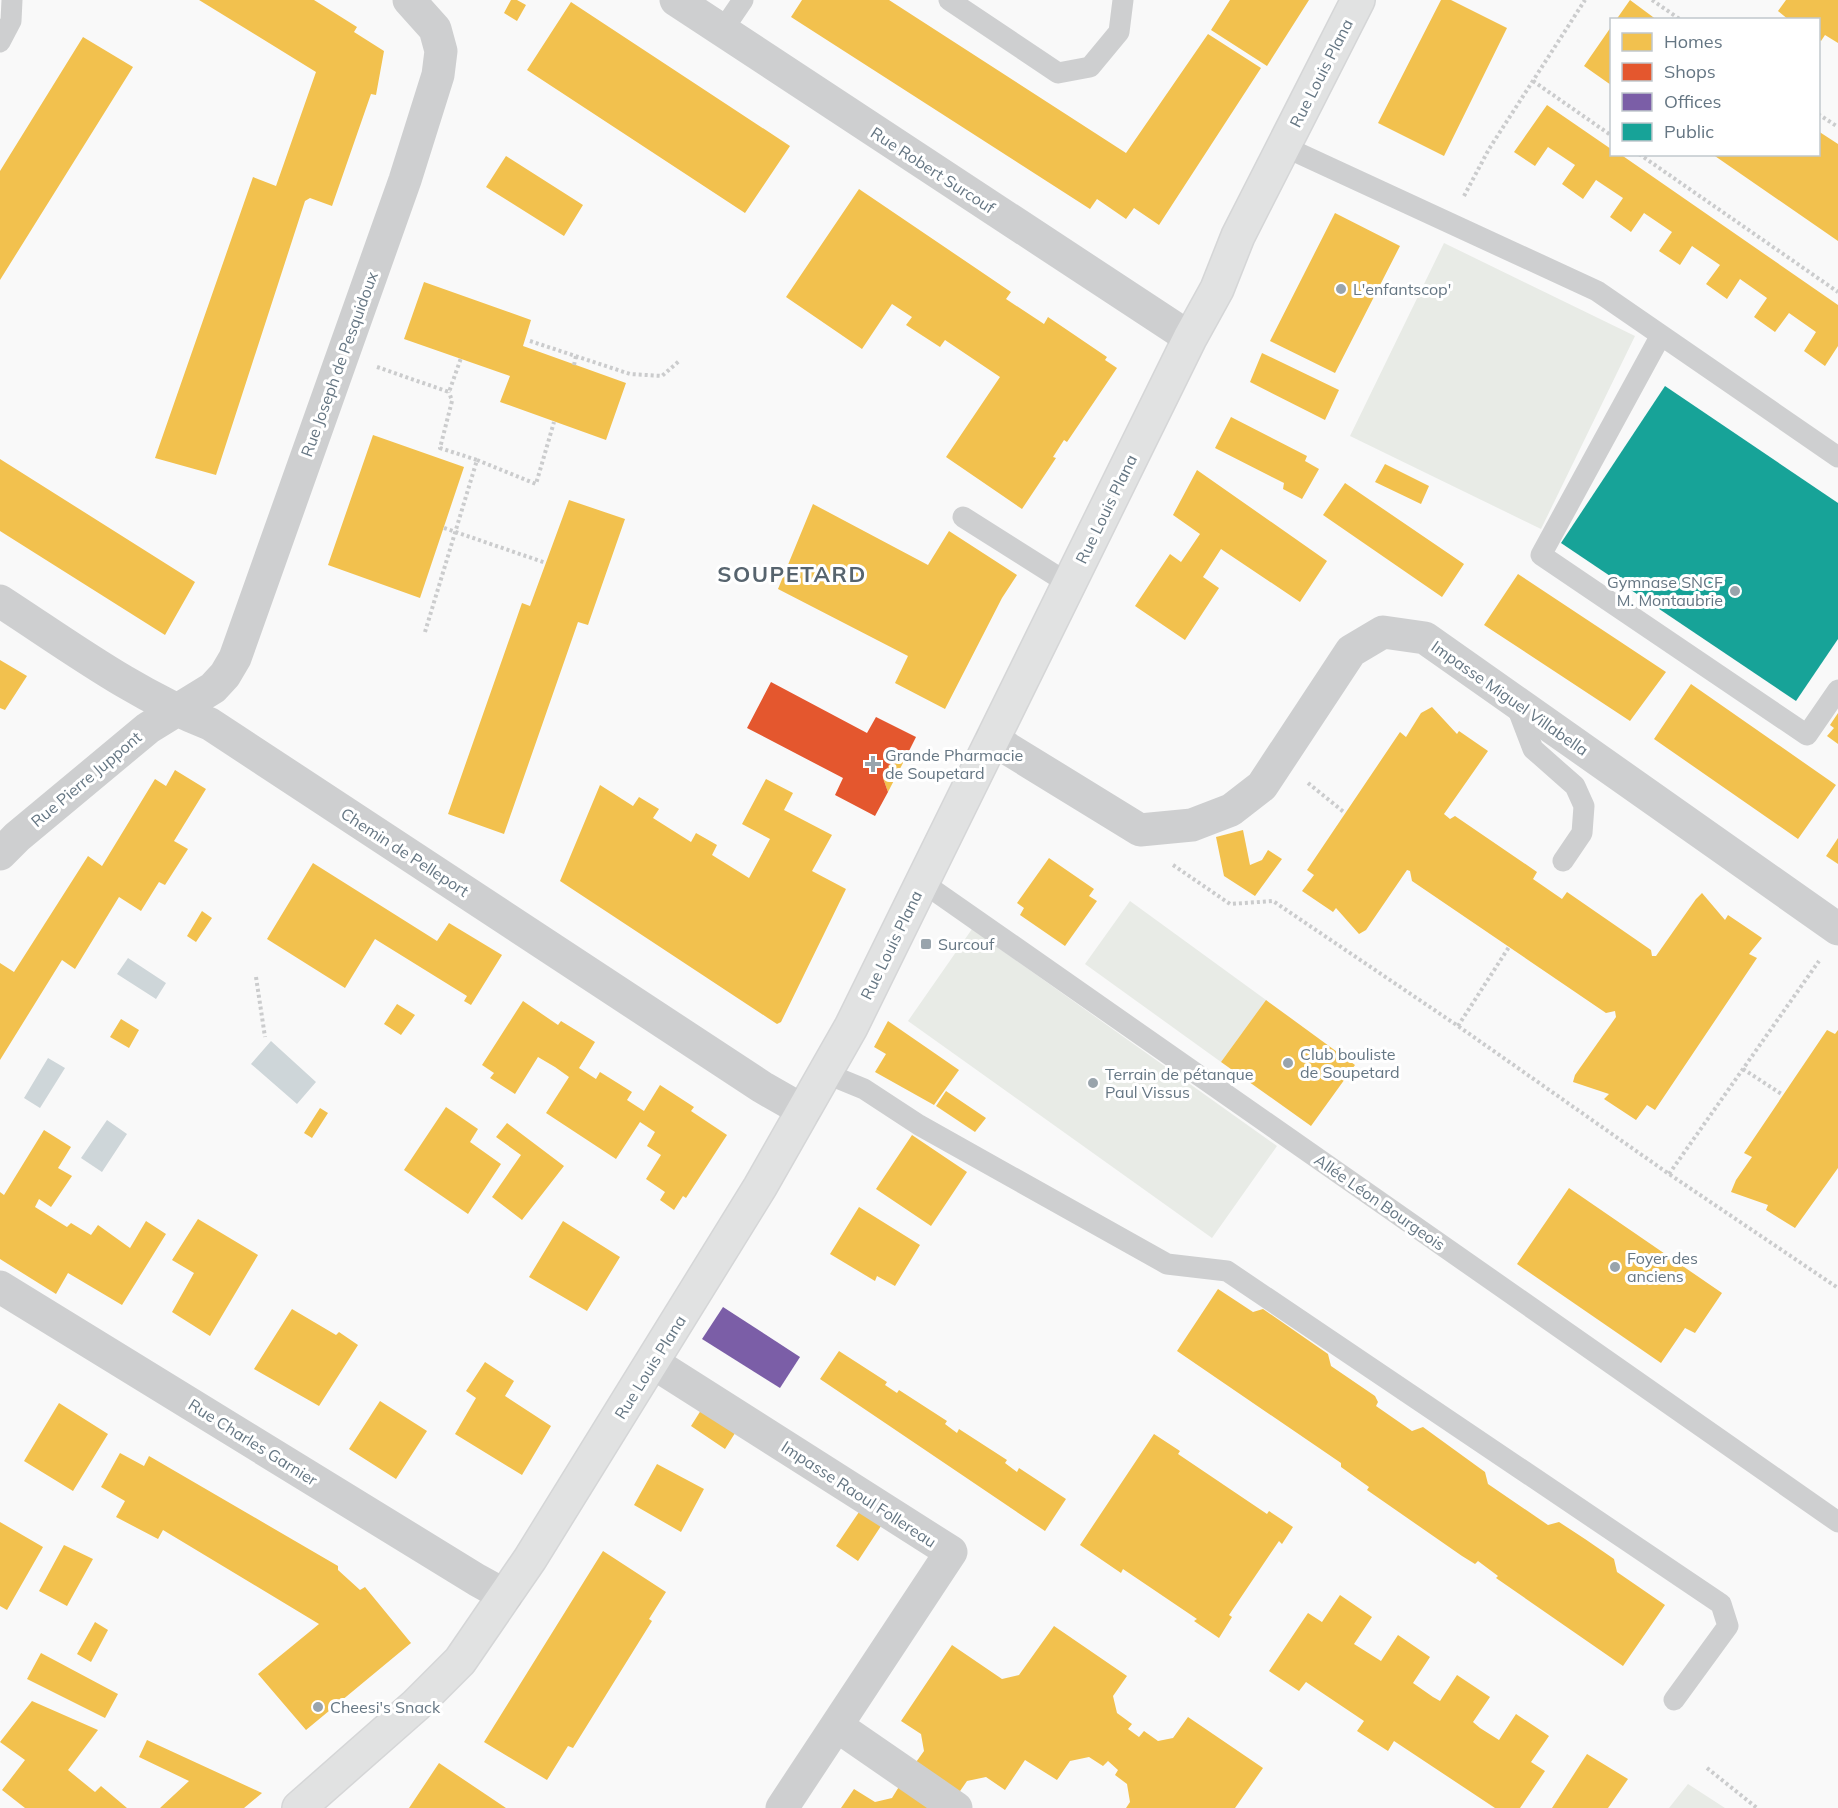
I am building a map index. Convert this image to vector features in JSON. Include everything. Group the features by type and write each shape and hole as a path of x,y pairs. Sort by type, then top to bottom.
{"street":[{"name":"Rue Joseph de Pesquidoux","path":"177,711 213,688 225,675 235,657 405,180 438,75 441,51 435,28 410,0"},
{"name":"Rue Robert Surcouf","path":"676,0 1190,338"},
{"name":"Rue Louis Plana","path":"299,1808 416,1705 460,1661 506,1596 755,1196 851,1027 1190,338 1217,289 1238,236 1358,0"},
{"name":"Chemin de Pelleport","path":"0,601 142,692 177,711 210,724 762,1087 804,1111"},
{"name":"Impasse Miguel Villabella","path":"992,739 1140,830 1192,825 1231,810 1262,786 1351,651 1383,632 1425,638 1515,702 1831,941"},
{"name":"Rue Pierre Juppont","path":"0,854 17,837 148,728 177,711"},
{"name":"Rue Charles Garnier","path":"0,1287 466,1574 506,1596"},
{"name":"Impasse Raoul Follereau","path":"652,1362 951,1552 782,1808"},
{"path":"837,1726 956,1808"}],"lane":[{"path":"0,42 11,21 12,0"},
{"path":"722,31 743,0"},
{"path":"948,0 1058,73 1090,67 1119,32 1123,0"},
{"path":"1283,146 1597,291 1838,457"},
{"path":"1661,335 1541,555 1807,735 1838,690"},
{"path":"963,517 1069,584"},
{"path":"1515,702 1533,749 1575,786 1584,806 1582,833 1563,861"},
{"name":"Allée Léon Bourgeois","path":"922,882 1838,1522"},
{"path":"825,1073 864,1089 919,1125 1167,1264 1227,1272 1721,1604 1728,1626 1674,1700"}],"path":[{"path":"1450,223 1489,149 1585,0"},
{"path":"1652,0 1678,18"},
{"path":"1533,81 1610,135"},
{"path":"1820,115 1838,127"},
{"path":"1642,156 1838,292"},
{"path":"530,341 630,374 662,376 679,360"},
{"path":"342,354 448,392"},
{"path":"574,365 576,356"},
{"path":"461,358 448,392 452,401 440,448 537,484 555,422"},
{"path":"425,632 477,460"},
{"path":"444,528 546,563"},
{"path":"1279,759 1345,813"},
{"path":"1162,828 1169,863 1230,904 1273,901 1838,1288"},
{"path":"1669,1174 1831,941"},
{"path":"1458,1026 1509,947"},
{"path":"255,977 265,1037"},
{"path":"1743,1070 1782,1095"},
{"path":"1707,1768 1757,1808"}],"shaded area":[{"path":"1444,243 1635,336 1541,529 1350,436"},
{"name":"Terrain de pétanque Paul Vissus","path":"1130,901 1266,1000 1221,1062 1085,964"},
{"name":"Terrain de pétanque Paul Vissus","path":"972,929 1277,1146 1212,1238 908,1021"},
{"path":"128,958 166,983 156,999 117,974"},
{"path":"271,1041 316,1082 297,1104 251,1064"},
{"path":"48,1058 65,1068 40,1108 24,1098"},
{"path":"107,1120 127,1134 102,1172 81,1158"},
{"path":"1688,1784 1725,1808 1669,1808"}],"building: Homes":[{"path":"199,0 314,0 357,27 354,32 384,51 376,95 371,94 332,206 310,198 305,201 216,475 155,458 253,177 276,186 316,72"},
{"path":"511,0 517,0 526,5 517,21 504,13"},
{"path":"802,0 889,0 1126,153 1208,34 1261,68 1159,225 1134,208 1126,219 1097,199 1090,209 791,17"},
{"path":"1230,0 1309,0 1267,66 1211,30"},
{"path":"1441,0 1451,0 1507,28 1444,156 1378,123"},
{"path":"1630,0 1654,18 1617,18"},
{"path":"1786,0 1838,0 1838,43 1825,35 1820,40 1820,18 1787,18 1778,11"},
{"path":"571,2 790,146 745,213 527,70"},
{"path":"1610,28 1610,84 1584,66"},
{"path":"83,37 133,67 0,280 0,171"},
{"path":"1547,105 1610,148 1610,156 1623,156 1838,305 1838,346 1825,366 1804,351 1816,332 1789,313 1775,332 1754,317 1767,298 1740,279 1727,299 1706,284 1720,265 1692,246 1680,265 1659,251 1672,232 1644,213 1631,232 1610,217 1623,198 1596,180 1583,199 1562,184 1575,165 1548,147 1535,166 1514,152"},
{"path":"1820,132 1838,144 1838,241 1715,156 1820,156"},
{"path":"506,156 583,205 564,236 486,187"},
{"path":"859,189 1011,292 1006,299 1044,324 1048,317 1107,357 1105,360 1117,368 1067,442 1064,440 1053,457 1056,458 1022,509 946,457 1000,377 945,340 940,347 906,325 912,317 892,304 862,349 786,297"},
{"path":"1335,213 1400,246 1335,373 1270,341"},
{"path":"424,282 531,320 523,346 626,383 606,440 500,402 510,376 404,339"},
{"path":"1262,353 1339,390 1325,420 1250,382"},
{"path":"1231,417 1307,456 1305,461 1319,469 1302,499 1283,489 1284,483 1215,448"},
{"path":"373,435 464,467 420,598 328,565"},
{"path":"0,459 195,582 165,635 0,531"},
{"path":"1385,464 1429,486 1421,504 1375,482"},
{"path":"1197,470 1327,561 1300,602 1221,549 1203,577 1219,588 1185,640 1135,606 1170,554 1181,562 1200,534 1173,515"},
{"path":"1345,483 1464,564 1442,597 1323,515"},
{"path":"569,500 625,519 588,625 578,622 504,834 448,814 522,603 530,606"},
{"path":"813,504 928,565 949,531 1017,575 1002,598 945,709 895,683 908,656 778,589"},
{"path":"1518,574 1666,672 1630,721 1484,625"},
{"path":"0,660 27,676 5,710 0,708"},
{"path":"1691,684 1836,785 1798,839 1654,739"},
{"path":"1432,707 1457,734 1459,731 1488,751 1444,814 1450,819 1455,816 1537,872 1533,879 1562,899 1567,892 1651,950 1652,956 1656,956 1702,893 1725,920 1728,915 1762,938 1749,954 1757,958 1655,1110 1647,1105 1636,1120 1604,1099 1609,1094 1573,1082 1575,1075 1616,1017 1615,1011 1606,1013 1412,881 1410,871 1407,870 1366,930 1359,934 1336,908 1333,912 1302,891 1314,875 1307,870 1400,732 1406,737 1421,713"},
{"path":"1838,713 1838,744 1827,736 1834,728 1830,725"},
{"path":"904,761 888,792 883,778 889,765"},
{"path":"175,770 206,789 174,841 188,849 165,885 159,882 141,911 119,897 75,969 62,960 0,1060 0,963 14,972 88,856 102,866 155,779 166,786"},
{"path":"766,779 793,793 784,810 832,835 812,871 846,889 781,1022 777,1024 560,881 600,785 633,806 639,797 659,809 653,818 691,842 696,833 717,845 712,855 749,878 770,839 742,824"},
{"path":"1243,830 1250,865 1262,860 1268,850 1282,859 1255,896 1224,876 1216,837"},
{"path":"1838,838 1838,864 1826,856"},
{"path":"1049,858 1094,889 1089,896 1097,901 1065,946 1020,915 1024,908 1017,903"},
{"path":"313,863 437,941 449,923 502,955 471,1005 464,1001 467,996 375,939 345,988 267,939"},
{"path":"202,911 212,918 196,942 187,936"},
{"name":"Club bouliste de Soupetard","path":"1266,1000 1355,1065 1311,1126 1221,1062"},
{"path":"523,1001 558,1025 561,1021 595,1042 579,1068 596,1079 600,1072 632,1092 627,1100 644,1111 660,1085 694,1107 691,1111 727,1135 686,1198 683,1196 674,1210 660,1200 665,1192 646,1179 661,1155 647,1146 655,1132 640,1122 616,1159 546,1113 569,1077 555,1067 538,1057 515,1094 490,1078 494,1073 482,1065"},
{"path":"397,1004 415,1015 401,1035 384,1024"},
{"path":"121,1019 139,1030 129,1048 110,1037"},
{"path":"888,1021 959,1070 934,1105 875,1072 886,1054 874,1047"},
{"path":"1827,1030 1835,1034 1838,1030 1838,1168 1795,1228 1766,1210 1768,1205 1731,1192 1736,1180 1752,1157 1744,1153"},
{"path":"946,1091 986,1118 975,1132 936,1106"},
{"path":"446,1107 478,1129 470,1142 501,1164 468,1214 404,1170"},
{"path":"320,1108 328,1113 312,1138 304,1133"},
{"path":"507,1123 564,1166 522,1220 492,1197 521,1155 496,1137"},
{"path":"44,1130 71,1147 58,1168 72,1176 51,1207 39,1199 35,1207 67,1227 71,1223 91,1235 98,1225 130,1248 146,1221 166,1234 122,1305 68,1273 56,1294 0,1259 0,1192 4,1195"},
{"path":"912,1135 967,1172 931,1226 876,1189"},
{"name":"Foyer des anciens","path":"1569,1188 1722,1293 1695,1333 1685,1328 1661,1363 1517,1264"},
{"path":"859,1207 920,1245 895,1286 877,1276 875,1281 830,1254"},
{"path":"198,1219 258,1255 210,1336 172,1312 194,1273 172,1260"},
{"path":"563,1221 620,1257 587,1311 529,1277"},
{"path":"1218,1289 1253,1312 1263,1309 1328,1354 1331,1366 1375,1396 1378,1402 1376,1406 1412,1431 1423,1427 1485,1472 1488,1484 1548,1525 1559,1522 1585,1539 1614,1559 1617,1572 1665,1605 1623,1666 1496,1578 1498,1576 1478,1561 1475,1564 1462,1556 1367,1490 1369,1487 1341,1467 1341,1463 1177,1351"},
{"path":"292,1309 336,1335 339,1332 358,1345 319,1406 254,1369"},
{"path":"839,1351 887,1382 885,1385 897,1393 899,1390 947,1421 945,1424 957,1433 959,1429 1007,1460 1005,1463 1017,1472 1019,1468 1066,1499 1045,1531 820,1379"},
{"path":"485,1362 514,1381 505,1396 551,1426 522,1475 455,1434 476,1398 466,1391"},
{"path":"380,1401 427,1431 396,1479 349,1449"},
{"path":"59,1403 108,1434 73,1491 24,1461"},
{"path":"703,1407 737,1430 725,1449 691,1426"},
{"path":"1154,1434 1180,1451 1178,1454 1267,1514 1269,1511 1293,1527 1282,1544 1279,1541 1229,1615 1232,1617 1219,1638 1194,1621 1197,1619 1123,1569 1121,1573 1080,1545"},
{"path":"120,1453 144,1466 149,1456 338,1566 338,1570 360,1590 365,1587 411,1643 306,1730 258,1674 319,1624 163,1530 158,1539 116,1517 125,1501 101,1487"},
{"path":"657,1464 704,1489 681,1532 634,1505"},
{"path":"859,1512 881,1526 858,1561 836,1546"},
{"path":"0,1522 43,1547 7,1610 0,1606"},
{"path":"64,1545 93,1559 67,1606 39,1591"},
{"path":"603,1551 666,1592 649,1619 652,1621 573,1748 568,1746 547,1780 484,1742"},
{"path":"1340,1595 1372,1617 1354,1644 1381,1661 1398,1635 1430,1657 1413,1683 1433,1697 1440,1701 1457,1675 1490,1697 1473,1722 1480,1728 1499,1740 1516,1714 1549,1736 1531,1762 1545,1771 1520,1808 1495,1808 1394,1741 1388,1751 1357,1731 1364,1721 1306,1682 1299,1691 1269,1671 1308,1613 1322,1622"},
{"path":"95,1622 108,1630 91,1662 77,1654"},
{"path":"1054,1626 1127,1676 1113,1696 1117,1713 1132,1724 1128,1729 1139,1737 1144,1731 1158,1741 1173,1738 1188,1717 1263,1768 1235,1808 1126,1808 1130,1802 1127,1784 1115,1775 1118,1770 1108,1761 1103,1766 1089,1757 1070,1761 1057,1780 1025,1760 1005,1790 986,1777 967,1781 958,1794 914,1765 924,1751 921,1734 901,1721 952,1645 1002,1679 1019,1675"},
{"path":"41,1653 118,1694 105,1718 27,1679"},
{"path":"32,1701 98,1730 68,1770 95,1792 101,1786 127,1808 25,1808 2,1790 25,1760 0,1742"},
{"path":"147,1740 262,1793 244,1808 160,1808 189,1781 139,1757"},
{"path":"1587,1754 1628,1779 1608,1808 1552,1808"},
{"path":"439,1763 506,1808 409,1808"},
{"path":"900,1785 933,1808 841,1808 854,1789 875,1802 892,1798"}],"building: Shops":[{"path":"771,682 867,733 876,717 916,737 904,761 889,765 883,778 888,792 875,816 835,795 843,778 747,728"}],"building: Offices":[{"path":"723,1307 800,1357 780,1388 702,1339"}],"building: Public":[{"name":"Gymnase SNCF M. Montaubrie","path":"1665,386 1838,503 1838,639 1796,701 1561,543"}],"place":[{"name":"L'enfantscop'","path":"1341,289"},
{"name":"Gymnase SNCF M. Montaubrie","path":"1735,591"},
{"name":"Grande Pharmacie de Soupetard","path":"873,764"},
{"name":"Surcouf","path":"926,944"},
{"name":"Club bouliste de Soupetard","path":"1288,1063"},
{"name":"Terrain de pétanque Paul Vissus","path":"1093,1083"},
{"name":"Foyer des anciens","path":"1615,1267"},
{"name":"Cheesi's Snack","path":"318,1707"}],"district":[{"name":"SOUPETARD","path":"792,574"}]}
